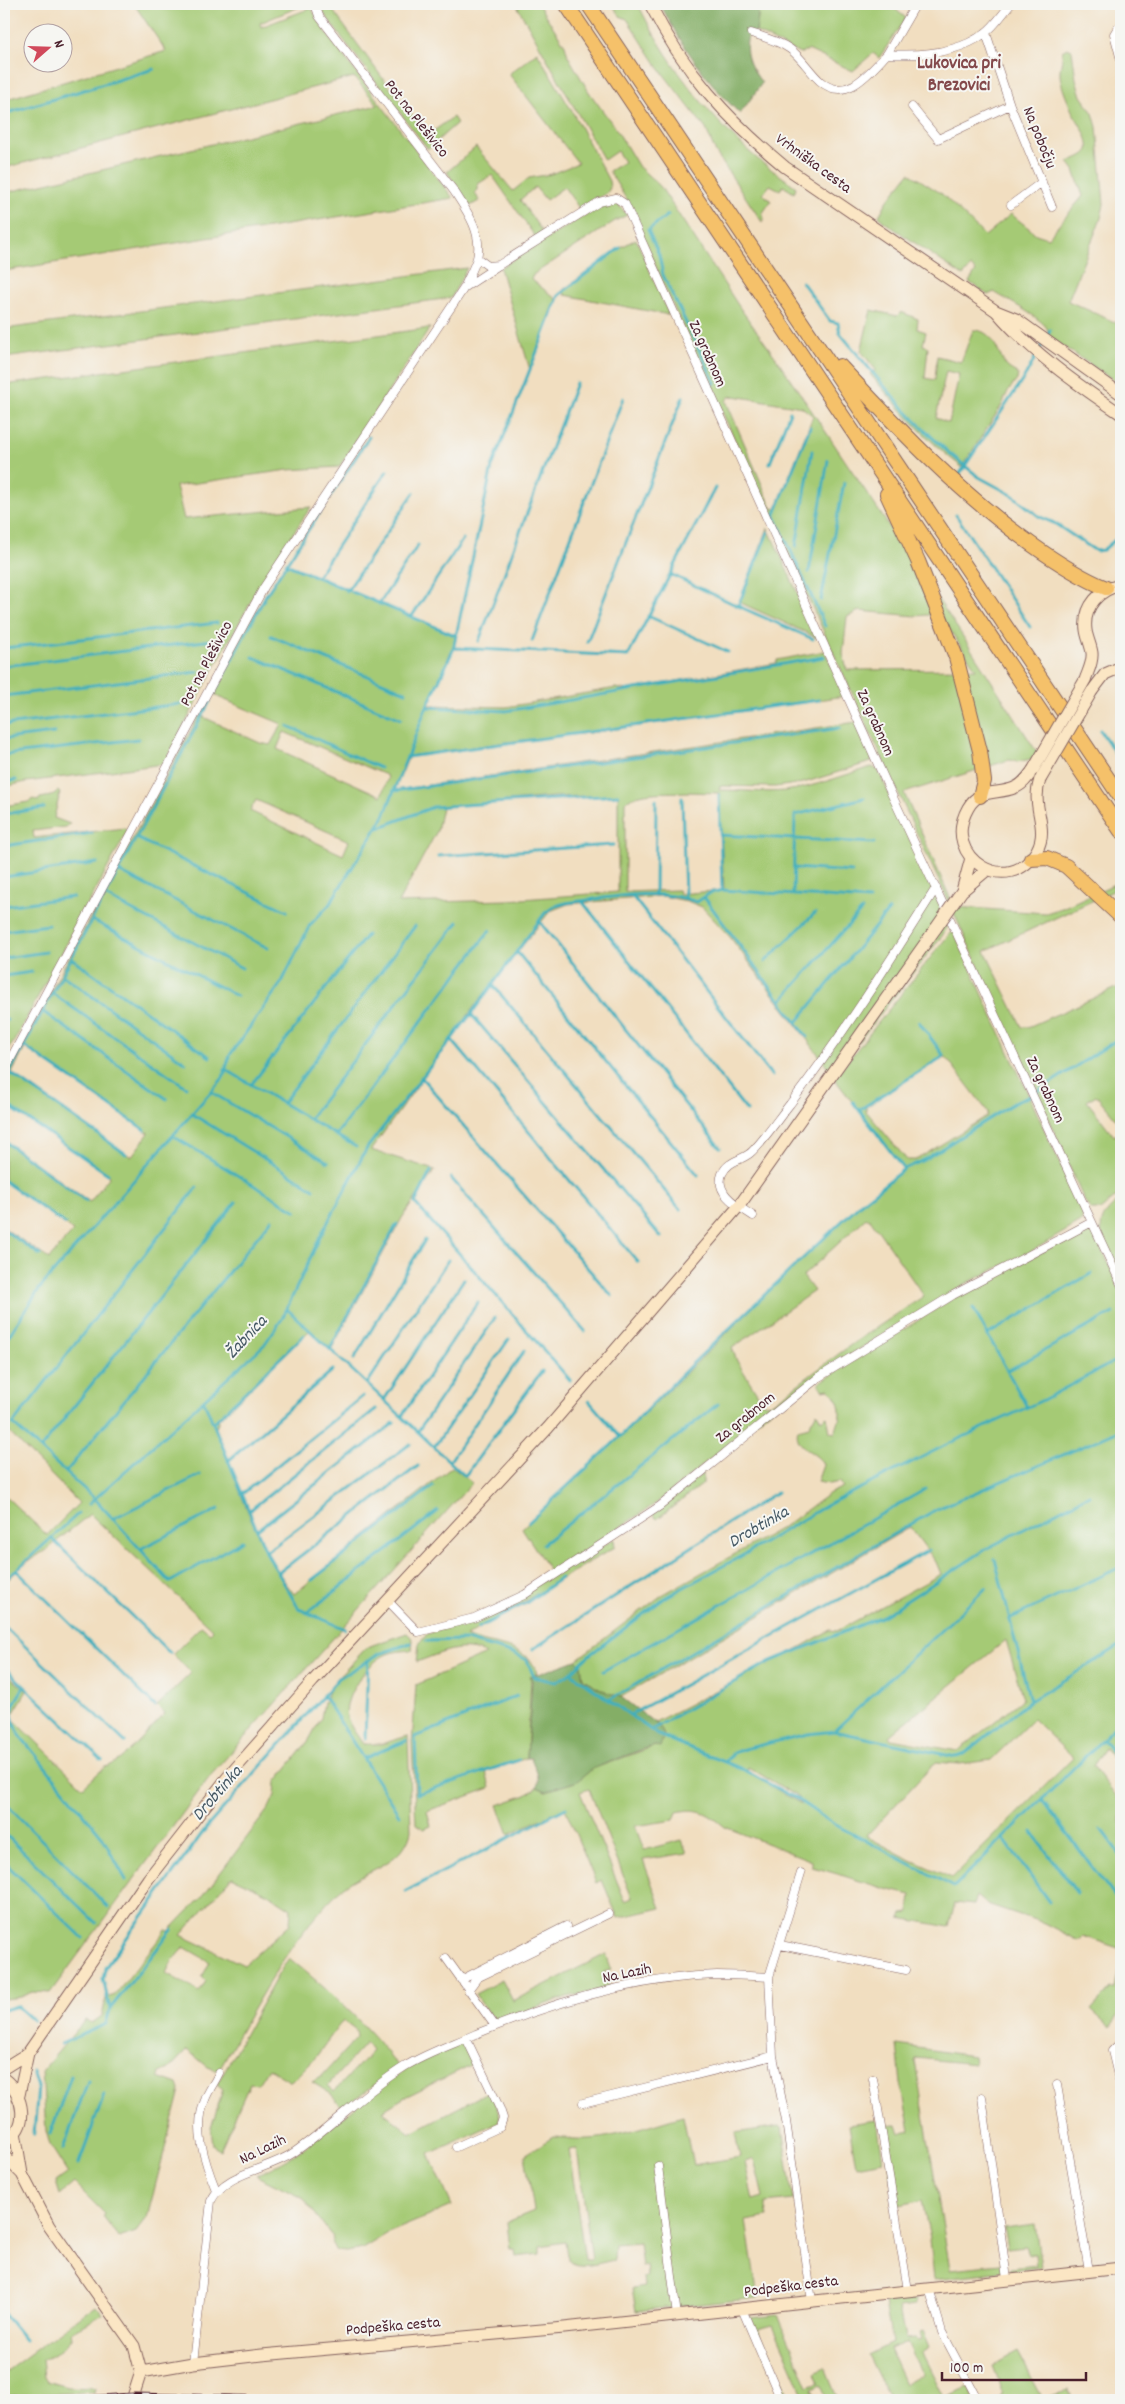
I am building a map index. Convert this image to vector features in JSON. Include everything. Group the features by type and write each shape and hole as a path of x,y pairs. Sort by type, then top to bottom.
{"highway":[{"path":"566,4 1121,831"},
{"path":"588,4 1121,798"},
{"path":"811,335 906,437 960,489 1050,557 1088,581 1106,588"},
{"path":"861,442 918,561 953,648 980,751 984,781 975,800"},
{"path":"1031,859 1046,858 1066,866 1121,918"}],"main road":[{"name":"Vrhniška cesta","path":"650,4 669,40 695,78 744,132 785,167 996,311 1010,327 1023,331 1057,350 1121,394"},
{"name":"Vrhniška cesta","path":"1023,331 1050,362 1121,414"},
{"path":"1121,585 1106,588 1092,603 1087,616 1086,629 1092,655 1085,680 1033,770 1024,782 1014,789 987,792 975,800 962,821 961,834 964,847 978,866 988,870 1007,872 1020,868 1031,859 1038,849 1042,836 1036,805 1037,788 1040,780 1092,691 1105,674 1121,667"},
{"path":"19,2095 28,2053 148,1879 227,1778 312,1681 389,1602 548,1428 739,1206 959,894 971,858"},
{"path":"959,894 988,870"},
{"path":"4,2068 28,2053"},
{"path":"4,2079 12,2085 19,2095 22,2106 16,2132 22,2174"},
{"path":"4,2141 16,2132"},
{"path":"4,2156 22,2174 49,2226 134,2346 141,2372 132,2400"},
{"name":"Podpeška cesta","path":"141,2372 193,2362 677,2316 1121,2268"}],"street":[{"name":"Pot na Plešivico","path":"4,1070 264,587 464,288 477,258 476,231 471,216 454,191 319,16 315,4"},
{"path":"751,33 790,49 820,81 836,89 850,87 859,82 887,54 916,4"},
{"path":"887,54 913,56 936,53 972,41 986,33 1011,4"},
{"path":"1117,29 1114,34 1121,60"},
{"name":"Na pobočju","path":"986,33 1010,104 1052,207"},
{"name":"Na pobočju","path":"912,107 938,140 1010,104"},
{"name":"Na pobočju","path":"1011,205 1042,182"},
{"name":"Pot na Plešivico","path":"464,288 599,202 616,198 625,204 638,233"},
{"name":"Za grabnom","path":"638,233 890,791 1121,1284"},
{"path":"477,258 488,266 499,265"},
{"path":"753,1216 727,1197 722,1187 722,1174 732,1162 750,1154 790,1103 887,967 936,888"},
{"name":"Za grabnom","path":"389,1602 418,1632 474,1618 524,1595 660,1506 819,1377 953,1295 1092,1222"},
{"path":"801,1874 769,1977 773,2056 786,2122 812,2301"},
{"path":"468,1990 477,1978 608,1914"},
{"path":"461,1980 566,1926"},
{"path":"780,1945 906,1970"},
{"path":"446,1958 495,2026"},
{"name":"Na Lazih","path":"216,2190 231,2180 278,2162 294,2152 402,2068 429,2052 495,2026 567,2000 654,1982 716,1975 769,1977"},
{"path":"456,2146 500,2126 503,2118 492,2090 466,2038"},
{"path":"1121,2042 1112,2051 1121,2088"},
{"path":"583,2104 773,2056"},
{"path":"193,2362 211,2201 216,2190 201,2141 200,2120 204,2101 220,2073"},
{"path":"873,2079 908,2290"},
{"path":"1057,2085 1089,2271"},
{"path":"982,2097 1007,2280"},
{"path":"658,2166 677,2316"},
{"path":"929,2288 942,2332 978,2400"},
{"path":"742,2309 781,2400"}],"green space":[{"path":"134,4 306,4 260,23 261,27 311,8 332,41 453,198 4,271 4,193 378,105 354,77 4,168 4,100 166,51"},
{"path":"321,4 336,4 331,8 381,76 428,135 453,117 457,123 428,149 336,30 323,12"},
{"path":"516,4 538,4 565,45 568,56 589,92 616,129 639,167 660,186 740,308 779,362 962,635 1040,757 1017,762 1009,760 904,793 954,907 1046,913 1062,908 1121,881 1121,886 1111,892 985,951 1022,1027 1028,1027 1121,986 1121,1125 1096,1095 1087,1101 1114,1136 1121,1132 1121,1193 1100,1210 1091,1210 1084,1200 1043,1106 662,282 633,210 609,171 624,162 617,151 604,160","holes":["734,396 802,407 813,416 776,509 772,508 726,401 729,397","859,611 916,616 939,614 976,669 847,670 843,654 847,617"]},
{"path":"612,4 638,4 674,66 703,104 735,139 763,164 796,187 794,193 783,186 780,190 770,185 763,194 771,201 762,214 764,218 762,222 716,153 706,129 658,67 627,19 620,16"},
{"path":"660,4 756,4 758,17 756,32 748,36 747,55 751,67 762,83 740,114 716,89 696,62"},
{"path":"756,4 889,4 906,18 879,58 873,53 853,71 808,50 800,54 756,32 758,17"},
{"path":"1067,48 1072,50 1076,79 1081,96 1093,113 1097,127 1104,204 1101,218 1068,301 1121,325 1121,385 1046,335 1048,331 1046,326 1033,316 994,292 988,295 969,282 976,271 971,267 963,276 883,221 879,216 886,203 909,173 942,194 985,236 1011,214 1036,234 1048,238 1083,196 1074,170 1068,162 1082,156 1088,150 1086,135 1072,111 1061,80 1062,51"},
{"path":"537,52 573,113 609,181 610,188 607,193 579,208 564,187 546,200 535,187 520,200 543,233 536,238 492,175 478,184 478,190 475,192 479,201 470,206 447,172 476,147 513,191 529,178 551,174 578,163 509,74"},
{"path":"611,202 618,204 627,215 534,274 531,279 556,299 530,370 500,268 603,204"},
{"path":"636,239 669,315 565,295 563,290 618,249"},
{"path":"467,268 451,298 4,358 4,329"},
{"path":"871,310 897,316 901,312 918,319 917,329 926,332 923,345 928,347 925,378 935,380 937,356 961,362 973,330 986,333 994,342 1007,366 1018,374 1017,380 1008,391 1002,405 962,467 925,435 891,399 870,374 876,370 861,351","holes":["946,371 959,374 949,423 936,418"]},
{"path":"430,328 339,467 288,470 176,486 184,519 311,507 270,569 216,665 164,764 26,782 4,787 4,385"},
{"path":"768,528 818,638 741,603 740,600"},
{"path":"286,564 457,636 429,705 506,707 616,688 626,690 777,663 777,660 825,651 845,696 589,733 514,741 409,756 395,790 857,722 873,758 871,762 803,783 775,787 720,786 719,790 785,791 818,784 872,767 878,770 949,924 942,936 833,1074 730,937 702,907 687,901 662,896 568,904 550,911 474,1007 371,1150 435,1170 402,1218 331,1350 309,1331 219,1419 216,1428 258,1535 269,1556 294,1594 452,1467 472,1483 211,1775 50,1993 32,1992 21,1997 4,1999 4,1672 27,1691 11,1717 83,1787 105,1767 112,1765 128,1753 165,1714 157,1706 191,1673 173,1654 201,1626 210,1633 213,1630 90,1514 46,1550 24,1564 4,1584 4,1495 47,1535 79,1503 4,1427 4,1228 49,1259 73,1231 4,1181 4,1140 90,1202 110,1176 4,1104 4,1078 199,715 260,743 270,745 282,724 218,697 212,690 244,629","holes":["284,732 386,775 388,778 381,796 277,749","680,792 719,793 724,890 680,894 678,890 625,892 625,802 631,798 646,794","618,795 618,892 508,900 398,903 437,831 442,807 553,797","256,800 349,841 343,855 250,811","25,1048 149,1133 131,1157 12,1073"]},
{"path":"58,791 60,793 54,818 70,824 66,827 33,831 34,838 125,828 127,832 13,1043 10,1047 4,1048 4,806 28,802 33,799 38,801 40,798 51,796"},
{"path":"951,932 955,934 1079,1205 1083,1215 1081,1222 1032,1251 965,1284 822,1372 753,1424 658,1502 551,1573 522,1528 631,1427 840,1222 903,1169 834,1078","holes":["946,1057 988,1112 987,1116 916,1160 907,1160 866,1111 866,1107 935,1061","866,1218 870,1219 924,1296 852,1344 770,1404 763,1403 737,1361 732,1348 814,1291 803,1276"]},
{"path":"1121,1199 1121,1277 1105,1245 1101,1226 1110,1208"},
{"path":"1087,1231 1095,1234 1121,1291 1121,1768 1105,1748 1093,1766 1121,1802 1121,1949 1083,1936 1079,1941 1044,1923 987,1904 977,1896 974,1905 955,1903 949,1927 900,1918 902,1914 909,1913 911,1895 812,1867 812,1861 725,1827 703,1812 691,1810 677,1812 674,1820 635,1826 644,1850 682,1840 687,1853 643,1860 661,1908 618,1918 602,1880 596,1883 565,1808 509,1834 498,1805 526,1795 537,1787 546,1791 578,1781 592,1769 655,1746 660,1727 653,1723 799,1648 830,1630 837,1631 941,1574 936,1562 910,1527 621,1697 608,1693 583,1679 581,1665 576,1660 662,1595 783,1527 830,1493 843,1487 840,1482 829,1484 817,1482 823,1465 822,1462 798,1440 798,1429 809,1426 817,1412 821,1420 827,1416 830,1432 835,1433 840,1415 839,1405 834,1394 829,1389 822,1390 819,1383 960,1294 1080,1232","holes":["1006,1640 1023,1699 958,1751 891,1739 889,1736","1033,1719 1073,1758 952,1878 909,1859 866,1836 936,1762 960,1764 991,1760","748,1767 797,1796 801,1804 747,1772","589,1789 632,1898 625,1901 580,1792"]},
{"path":"703,1473 703,1484 657,1519 652,1514"},
{"path":"614,1539 615,1547 466,1636 517,1651 532,1663 537,1673 531,1677 527,1758 486,1772 490,1788 427,1811 431,1826 424,1829 416,1824 412,1744 416,1685 486,1654 468,1649 460,1649 443,1652 417,1662 419,1644 427,1634 476,1619"},
{"path":"407,1633 413,1639 412,1650 388,1654 371,1665 352,1691 347,1709 348,1721 363,1744 381,1744 408,1736 411,1831 407,1843 390,1860 347,1884 319,1912 272,1977 218,2071 208,2067 187,2050 169,2069 160,2073 159,2077 178,2084 180,2090 147,2218 136,2232 119,2238 103,2217 105,2214 74,2183 60,2195 56,2182 68,2173 50,2145 46,2131 42,2071 85,2020 92,2023 102,2016 106,1998 115,1995 166,1930 169,1931 202,1897 269,1808 275,1795 276,1782 309,1740 321,1718 324,1702 333,1683 367,1647","holes":["232,1877 268,1894 291,1909 290,1924 244,1965 181,1935","184,1947 210,1962 202,1977 206,1981 199,1992 166,1973 172,1961"]},
{"path":"576,1660 581,1665 583,1679 608,1693 621,1697 660,1727 664,1735 660,1747 655,1746 643,1749 592,1769 578,1781 546,1791 537,1787 537,1773 531,1758 527,1758 532,1681 530,1677"},
{"path":"606,1954 611,1969 604,1972 610,1988 567,1997 500,2020 493,2020 475,1994 502,1980 513,2001"},
{"path":"1121,1956 1121,2013 1110,2027 1091,2010 1111,1988 1115,1988"},
{"path":"289,1958 347,2009 387,2051 399,2067 343,2108 331,2094 312,2082 322,2076 357,2037 356,2030 343,2020 315,2058 291,2082 268,2068 258,2084 250,2083 220,2150 213,2146 211,2128 223,2089 217,2084","holes":["366,2043 372,2051 334,2092 328,2085"]},
{"path":"459,2043 466,2045 475,2063 407,2096 382,2111 410,2133 490,2091 500,2116 498,2122 429,2154 452,2206 388,2233 362,2249 346,2252 337,2251 332,2242 331,2235 304,2199 257,2176 257,2174 288,2159 302,2149 391,2079 424,2059"},
{"path":"897,2045 973,2056 974,2064 917,2058 915,2061 950,2269 1000,2264 1002,2261 1005,2271 934,2279 930,2239 922,2200 896,2206 883,2126 897,2125 900,2134 910,2131 901,2083"},
{"path":"683,2116 693,2165 740,2157 735,2133 780,2126 782,2128 793,2200 765,2203 768,2217 746,2221 758,2298 636,2311 632,2289 644,2287 643,2277 648,2275 647,2266 642,2267 639,2243 615,2245 614,2260 589,2265 571,2262 567,2256 565,2242 540,2246 540,2254 516,2257 515,2249 510,2249 507,2222 534,2211 525,2155 553,2137 576,2139 602,2138 630,2132","holes":["577,2149 592,2260 585,2260 569,2150","754,2159 763,2197 753,2200 745,2162"]},
{"path":"877,2120 883,2162 856,2167 849,2124"},
{"path":"1035,2224 1041,2267 1011,2271 1011,2268 1036,2265 1035,2254 1029,2254 1026,2246 1007,2248 1003,2228"},
{"path":"915,2299 916,2305 899,2307 905,2339 916,2338 918,2341 922,2340 920,2332 923,2331 930,2348 922,2353 944,2397 968,2387 975,2400 890,2400 868,2355 892,2343 885,2302","holes":["907,2342 922,2374 905,2384 889,2349"]},
{"path":"96,2305 103,2314 71,2333 72,2338 66,2345 55,2354 42,2360 44,2376 47,2381 68,2387 95,2388 94,2392 4,2396 4,2373"},
{"path":"778,2315 808,2387 819,2383 815,2373 825,2368 838,2400 828,2400 821,2385 812,2389 817,2400 806,2400 773,2325 758,2329 790,2400 785,2400 749,2318"},
{"path":"1018,2352 1042,2397 1068,2390 1073,2400 996,2400 1003,2397 1004,2394 993,2366"}],"waterway":[{"path":"4,114 154,69"},
{"path":"668,215 648,230 659,255 663,275 715,383 711,385"},
{"path":"4,1343 40,1288 223,1078 230,1055 282,982 310,925 329,905 384,816 425,711 453,650 492,467 559,295 620,248"},
{"path":"802,282 830,321 838,323 840,333 899,403 931,436 965,466 959,475"},
{"path":"1050,330 1026,375 965,466 979,477 1012,495 1040,517 1054,523 1096,551 1103,550 1121,535"},
{"path":"479,641 576,383"},
{"path":"587,642 683,397"},
{"path":"532,641 623,398"},
{"path":"770,463 790,412"},
{"path":"773,519 810,427"},
{"path":"214,693 266,595 369,437"},
{"path":"796,547 812,451"},
{"path":"809,572 828,460"},
{"path":"317,577 387,471"},
{"path":"821,600 844,483"},
{"path":"454,648 628,656 715,488"},
{"path":"347,591 414,493"},
{"path":"774,514 825,626"},
{"path":"956,515 1030,627"},
{"path":"670,574 738,606 768,532"},
{"path":"412,616 463,539"},
{"path":"379,604 418,545"},
{"path":"286,564 457,636"},
{"path":"738,606 813,639"},
{"path":"648,616 728,652"},
{"path":"4,648 217,623"},
{"path":"271,636 406,692"},
{"path":"4,666 213,640"},
{"path":"253,657 401,719"},
{"path":"427,707 506,711 824,657"},
{"path":"4,696 198,672"},
{"path":"407,757 819,700"},
{"path":"4,1083 210,701"},
{"path":"4,725 181,704"},
{"path":"288,726 380,768"},
{"path":"394,791 840,728"},
{"path":"1100,730 1121,762"},
{"path":"4,739 54,733"},
{"path":"4,755 138,739"},
{"path":"4,782 16,780"},
{"path":"378,828 433,807 618,795"},
{"path":"719,795 722,890"},
{"path":"682,798 685,897"},
{"path":"793,895 795,815 864,798"},
{"path":"655,895 656,800"},
{"path":"4,814 44,808"},
{"path":"4,846 92,833"},
{"path":"720,835 874,843"},
{"path":"136,838 287,911"},
{"path":"438,856 613,845"},
{"path":"4,877 97,863"},
{"path":"794,868 852,872"},
{"path":"118,871 268,948"},
{"path":"89,1504 264,1345 282,1319 320,1237 367,1148 471,1014 545,913 555,906 566,903 633,895 667,895 697,902 710,893 722,890 869,900"},
{"path":"105,896 242,968"},
{"path":"4,906 73,897"},
{"path":"633,897 772,1076"},
{"path":"704,897 807,1037"},
{"path":"582,901 747,1111"},
{"path":"781,1001 862,910"},
{"path":"797,1022 889,910"},
{"path":"765,962 815,913"},
{"path":"92,920 237,996"},
{"path":"309,1119 458,922"},
{"path":"540,922 720,1148"},
{"path":"4,931 48,925"},
{"path":"283,1103 415,926"},
{"path":"336,1135 490,930"},
{"path":"251,1085 367,935"},
{"path":"4,958 46,952"},
{"path":"517,952 698,1175"},
{"path":"71,958 210,1057"},
{"path":"4,976 32,972"},
{"path":"62,975 186,1063"},
{"path":"492,984 680,1209"},
{"path":"52,993 186,1087"},
{"path":"42,1011 167,1099"},
{"path":"471,1014 661,1237"},
{"path":"859,1110 944,1056 919,1022"},
{"path":"529,1522 620,1437 693,1363 860,1204 904,1169 922,1161 1014,1103 1032,1095 1121,1037"},
{"path":"451,1039 638,1262"},
{"path":"24,1046 145,1130"},
{"path":"225,1069 356,1147"},
{"path":"10,1073 126,1154"},
{"path":"421,1077 612,1296"},
{"path":"211,1092 328,1162"},
{"path":"853,1102 904,1169"},
{"path":"4,1103 108,1174"},
{"path":"192,1114 314,1189"},
{"path":"173,1136 296,1211"},
{"path":"4,1141 86,1201"},
{"path":"431,1171 415,1203 570,1380"},
{"path":"451,1178 585,1331"},
{"path":"4,1181 65,1224"},
{"path":"197,1187 13,1424 95,1499 170,1582 242,1541"},
{"path":"41,1448 236,1202"},
{"path":"66,1472 272,1219"},
{"path":"330,1349 397,1224"},
{"path":"4,1230 40,1255"},
{"path":"354,1359 425,1240"},
{"path":"367,1384 448,1260"},
{"path":"987,1335 1092,1273"},
{"path":"384,1400 464,1279"},
{"path":"402,1416 478,1302"},
{"path":"973,1308 1027,1407"},
{"path":"287,1309 465,1476 542,1371"},
{"path":"1007,1371 1113,1313"},
{"path":"418,1431 495,1318"},
{"path":"213,1423 304,1335"},
{"path":"434,1447 509,1339"},
{"path":"450,1461 524,1351"},
{"name":"Drobtinka","path":"426,1641 466,1640 515,1654 527,1660 534,1677 556,1682 571,1673 588,1656 666,1597 747,1553 827,1505 948,1444 1043,1400 1121,1358"},
{"path":"228,1461 333,1370"},
{"path":"242,1494 363,1396"},
{"path":"204,1401 266,1552 299,1609 345,1629"},
{"path":"589,1401 620,1437"},
{"path":"543,1544 718,1404"},
{"path":"249,1511 376,1409"},
{"path":"257,1530 394,1423"},
{"path":"609,1700 937,1509 1121,1430"},
{"path":"266,1552 410,1444"},
{"path":"278,1573 418,1466"},
{"path":"112,1519 200,1475"},
{"path":"312,1580 433,1486"},
{"path":"603,1671 926,1489"},
{"path":"533,1649 777,1492"},
{"path":"651,1730 769,1662 883,1616 988,1548 1089,1495"},
{"path":"140,1549 219,1509"},
{"path":"308,1612 438,1511"},
{"name":"Žabnica","path":"4,1581 78,1514"},
{"path":"51,1538 170,1653"},
{"path":"630,1715 929,1550"},
{"path":"995,1559 1030,1701"},
{"path":"1009,1619 1121,1567"},
{"path":"16,1570 155,1706"},
{"path":"478,1628 526,1603 561,1578"},
{"path":"834,1731 986,1588"},
{"path":"4,1626 125,1742"},
{"name":"Drobtinka","path":"110,2009 103,1979 105,1968 206,1828 339,1678 379,1654 411,1643"},
{"path":"725,1762 733,1753 744,1749 808,1734 834,1731 956,1757 963,1755 1030,1701 1121,1645"},
{"path":"365,1738 368,1660"},
{"path":"4,1667 102,1760"},
{"path":"571,1673 658,1735 742,1769 795,1798 832,1823 954,1887 1121,1721"},
{"path":"24,1687 12,1711 14,1722 21,1737 101,1835 126,1880"},
{"path":"323,1695 399,1815"},
{"path":"517,1696 415,1737 417,1794 519,1760"},
{"path":"1103,1739 1121,1764"},
{"path":"364,1758 406,1741"},
{"path":"1042,1800 1121,1905"},
{"path":"4,1802 108,1907"},
{"path":"406,1891 566,1808"},
{"path":"1101,1829 1121,1856"},
{"path":"1032,1832 1077,1893"},
{"path":"4,1833 96,1923"},
{"path":"1003,1838 1049,1902"},
{"path":"4,1862 83,1938"},
{"path":"61,2044 106,2024 110,2009 172,1930"},
{"name":"Drobtinka","path":"4,2010 17,2006 33,2020"},
{"path":"33,2072 38,2087 34,2134"},
{"path":"50,2134 71,2076"},
{"path":"63,2149 88,2081"},
{"path":"79,2164 104,2095"},
{"path":"4,2314 25,2340"}],"railway":[{"path":"52,2400 134,2395 367,2400"}],"district":[{"name":"Lukovica pri Brezovici","path":"959,75"}]}
